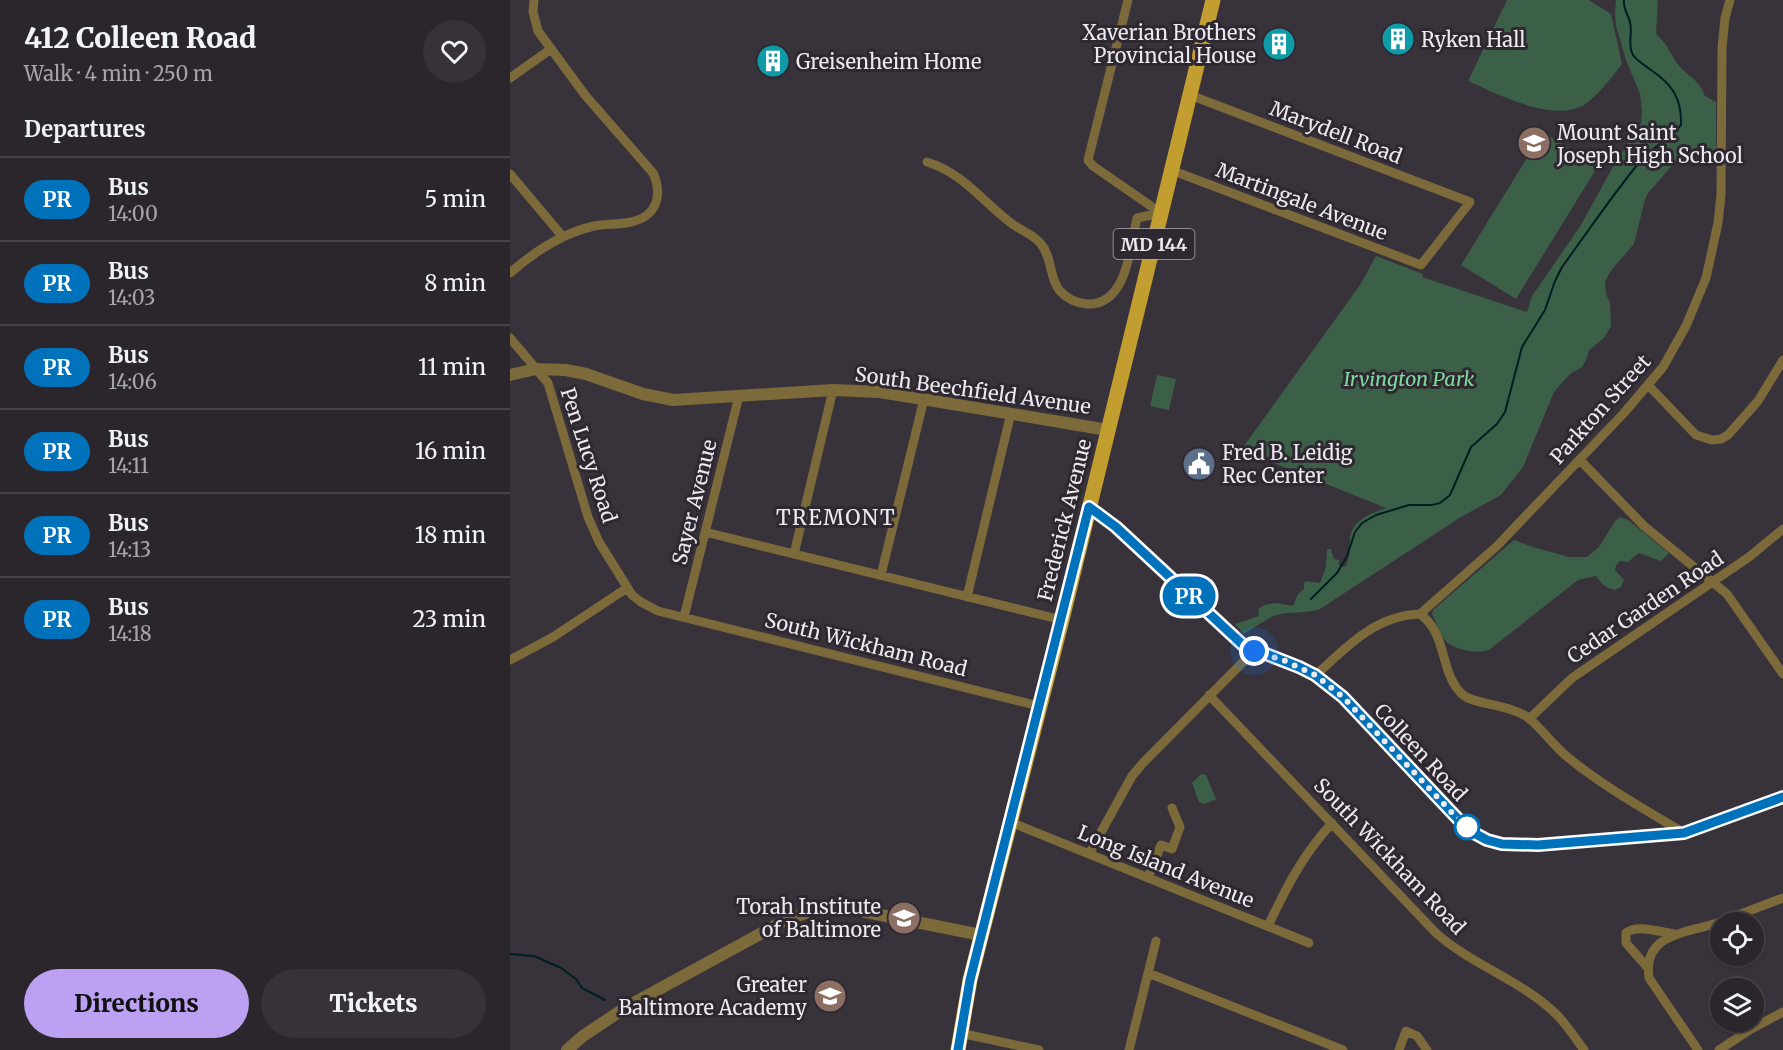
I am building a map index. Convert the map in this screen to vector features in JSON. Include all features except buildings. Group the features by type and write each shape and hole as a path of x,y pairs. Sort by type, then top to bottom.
{"main road":[{"name":"Frederick Avenue","path":"958,1050 981,935 1062,620 1212,0"}],"street":[{"path":"510,273 532,255 563,237 594,226 632,221 647,215 655,205 658,190 652,173 585,95 538,31 532,12 534,0"},
{"path":"1128,0 1088,160 1093,166 1161,213"},
{"name":"Parkton Street","path":"1420,614 1497,546 1580,460 1649,386 1676,347 1706,278 1713,252 1721,195 1723,34 1730,0"},
{"path":"510,78 551,49"},
{"name":"Marydell Road","path":"1190,95 1470,202 1421,265"},
{"path":"927,162 949,171 977,192 1012,224 1035,237 1042,244 1049,259 1055,284 1066,296 1081,303 1098,303 1113,295 1122,278 1137,218 1161,213"},
{"name":"Martingale Avenue","path":"1171,170 1421,265"},
{"path":"510,174 563,237"},
{"name":"Pen Lucy Road","path":"510,338 548,382 588,517 599,542 627,588 648,606 684,617"},
{"path":"1649,386 1696,435 1712,441 1728,435 1758,401 1783,360"},
{"name":"South Beechfield Avenue","path":"510,375 536,369 566,370 586,374 664,399 688,400 833,390 879,392 1108,430"},
{"path":"794,554 833,390"},
{"name":"Sayer Avenue","path":"684,617 740,396"},
{"path":"880,575 924,399"},
{"path":"967,597 1011,414"},
{"path":"1580,460 1644,526 1714,582 1737,606 1758,641 1783,674"},
{"path":"1089,507 1116,527 1232,637 1254,651 1315,675 1352,642 1376,625 1406,614 1420,614 1434,626 1447,666 1460,692 1472,699 1513,710 1529,719 1564,754 1583,769 1684,833 1783,797"},
{"name":"Cedar Garden Road","path":"1529,719 1572,678 1714,582 1749,557 1783,528"},
{"path":"705,532 1062,620"},
{"path":"510,660 553,637 627,588"},
{"name":"South Wickham Road","path":"684,617 1040,706"},
{"path":"1089,854 1132,776 1254,651"},
{"name":"Colleen Road","path":"1315,675 1343,697 1457,818 1474,833 1487,840 1502,844 1538,845 1684,833"},
{"name":"South Wickham Road","path":"1209,695 1436,933 1458,950 1545,1005 1564,1023 1584,1050"},
{"path":"1148,878 1161,845 1172,849 1180,827 1172,808"},
{"name":"Long Island Avenue","path":"1010,822 1309,943"},
{"path":"1268,926 1311,846 1332,823"},
{"path":"1648,968 1626,943 1626,933 1630,930 1674,934 1706,927 1783,898"},
{"path":"567,1050 583,1036 628,1006 782,922 814,910 846,908 981,935"},
{"path":"1674,934 1655,949 1648,968 1649,978 1698,1050"},
{"path":"1129,1050 1156,941"},
{"path":"1148,973 1342,1050"},
{"path":"1719,1050 1783,1012"},
{"path":"1399,1050 1406,1031 1417,1036 1427,1050"},
{"path":"960,1033 1036,1050"}],"green space":[{"path":"1507,0 1589,0 1611,14 1622,64 1595,96 1584,105 1571,110 1557,111 1525,105 1468,81"},
{"name":"Irvington Park","path":"1616,0 1658,0 1656,34 1678,65 1703,90 1705,96 1716,102 1716,160 1676,161 1648,193 1634,244 1610,272 1605,282 1606,294 1610,303 1611,326 1604,338 1589,350 1582,367 1570,374 1554,392 1523,467 1501,495 1461,517 1320,609 1277,615 1244,634 1235,624 1259,616 1258,609 1267,604 1293,606 1298,594 1304,589 1306,581 1320,583 1326,567 1327,549 1331,549 1334,559 1339,560 1339,566 1345,567 1354,527 1362,519 1386,508 1241,450 1360,285 1376,256 1423,274 1422,277 1527,312 1532,296 1581,225 1615,163 1641,123 1640,94 1626,60 1616,26"},
{"path":"1543,132 1598,166 1516,299 1461,265"},
{"path":"1157,375 1176,379 1169,410 1150,406"},
{"path":"1620,517 1628,520 1669,553 1661,561 1639,553 1628,562 1620,561 1615,570 1624,580 1621,587 1615,590 1604,585 1596,576 1578,580 1489,650 1475,652 1454,647 1442,636 1432,614 1433,610 1514,540 1569,557 1587,557 1599,547 1615,521"},
{"path":"1201,774 1206,775 1216,799 1205,804 1199,802 1192,783"}],"waterway":[{"path":"1311,599 1337,573 1347,556 1355,532 1362,523 1376,515 1409,505 1440,503 1450,495 1471,447 1497,424 1505,412 1522,347 1545,310 1562,267 1642,159 1681,125 1680,107 1670,87 1639,61 1631,51 1631,26 1624,0"},
{"path":"510,954 534,956 561,968 576,979 582,988 605,1000"}],"bus line":[{"name":"PR","path":"958,1050 970,980 1089,507 1116,527 1232,637 1254,651 1283,660 1315,675 1343,697 1457,818 1474,833 1487,840 1518,846 1664,836 1704,827 1783,797"}],"place":[{"name":"Ryken Hall","path":"1398,39"},
{"name":"Xaverian Brothers Provincial House","path":"1279,44"},
{"name":"Greisenheim Home","path":"773,61"},
{"name":"Mount Saint Joseph High School","path":"1534,143"},
{"name":"Fred B. Leidig Rec Center","path":"1199,464"},
{"name":"Torah Institute of Baltimore","path":"904,918"},
{"name":"Greater Baltimore Academy","path":"830,996"}],"district":[{"name":"TREMONT","path":"836,517"}],"route":[{"path":"1254,651 1283,660 1315,675 1343,697 1457,818 1474,833 1467,827"}]}
